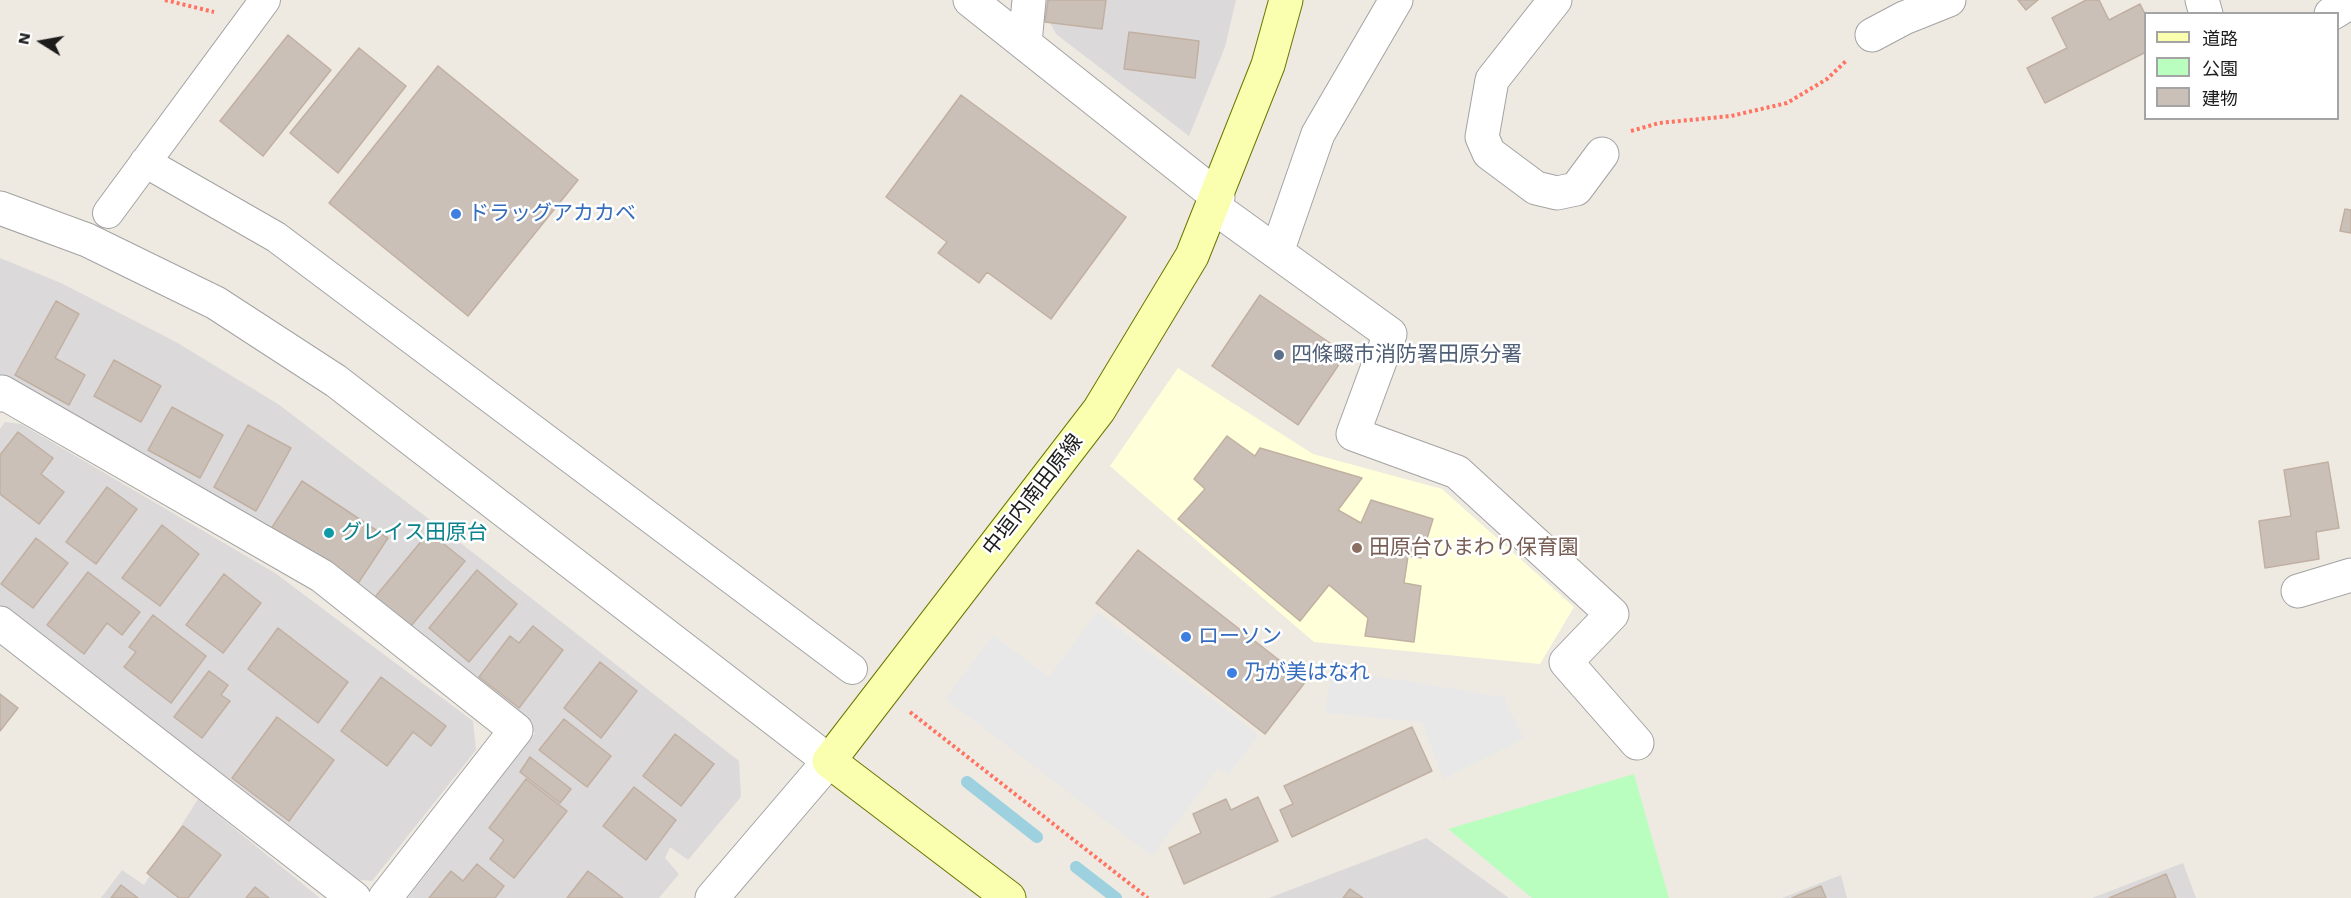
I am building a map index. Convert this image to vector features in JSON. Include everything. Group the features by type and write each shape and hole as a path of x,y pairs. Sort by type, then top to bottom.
{"main road":[{"name":"中垣内南田原線","path":"829,760 1099,410 1192,256 1216,202 1268,65 1286,0"},
{"path":"829,760 1009,898"}],"street":[{"path":"970,0 1277,252 1390,334 1353,434 1457,472 1612,614 1566,662 1637,743"},
{"path":"1025,43 1029,0"},
{"path":"1277,252 1318,134 1396,0"},
{"path":"1555,0 1492,80 1482,137 1489,153 1536,188 1557,192 1576,189 1602,154"},
{"path":"1872,35 1904,18 1949,0"},
{"path":"2334,12 2351,2"},
{"path":"108,213 257,10"},
{"path":"145,162 276,237 852,669"},
{"path":"0,208 87,240 216,303 336,381 829,760 712,898"},
{"path":"0,395 2,392 322,576 516,730 385,898"},
{"path":"2298,591 2351,575"},
{"path":"0,623 354,898"}],"path":[{"path":"165,0 257,10"},
{"path":"1602,154 1628,132 1659,123 1731,116 1787,104 1827,79 1872,35"},
{"path":"909,711 1148,898"}],"shaded area":[{"path":"1043,0 1236,0 1225,47 1189,136 1056,34 1042,8"},
{"path":"0,258 61,283 176,342 278,404 480,558 739,761 741,797 688,860 670,847 665,858 679,874 659,898 408,898 535,733 329,571 0,378"},
{"name":"田原台ひまわり保育園","path":"1178,368 1313,454 1442,489 1574,607 1540,664 1314,642 1110,466"},
{"path":"5,422 21,424 275,573 473,721 476,750 372,881 343,878 0,607 0,429"},
{"path":"1097,612 1259,735 1228,775 1218,768 1152,856 945,699 993,635 1049,677"},
{"path":"1332,669 1504,697 1524,739 1443,779 1422,722 1325,713"},
{"path":"198,799 320,898 101,898 122,870 144,885"},
{"path":"1426,838 1509,898 1269,898"},
{"path":"2183,863 2196,898 2092,898"},
{"path":"1841,875 1847,898 1782,898"}],"green space":[{"path":"1634,774 1669,898 1532,898 1448,829"}],"building":[{"path":"1048,0 1106,0 1102,29 1045,22"},
{"path":"2018,0 2038,0 2026,10"},
{"path":"2086,0 2099,0 2109,20 2140,4 2144,12 2144,53 2045,103 2027,68 2067,48 2052,18"},
{"path":"1129,32 1199,41 1195,78 1124,69"},
{"path":"288,35 331,70 263,156 220,121"},
{"path":"359,48 406,86 338,173 290,133"},
{"path":"438,66 578,180 468,316 329,203"},
{"path":"961,95 1126,217 1051,319 987,272 979,283 938,253 947,242 886,197"},
{"path":"2345,209 2351,210 2351,233 2340,231"},
{"path":"1260,295 1346,354 1298,425 1212,366"},
{"path":"56,301 79,314 55,358 85,375 69,405 15,375"},
{"path":"114,360 161,386 141,422 94,396"},
{"path":"172,407 223,435 200,478 148,450"},
{"path":"248,425 291,448 256,511 214,487"},
{"path":"18,432 53,458 41,474 64,492 39,524 0,494 0,455"},
{"path":"1227,436 1255,456 1260,448 1362,478 1338,510 1361,523 1371,500 1433,519 1421,558 1408,556 1404,583 1421,586 1414,642 1365,636 1368,618 1329,585 1300,621 1178,519 1205,489 1194,479"},
{"path":"2328,462 2339,528 2316,532 2319,559 2265,568 2259,521 2291,516 2284,470"},
{"name":"グレイス田原台","path":"302,481 388,538 357,585 271,529"},
{"path":"107,487 137,509 96,564 66,542"},
{"path":"162,525 199,554 160,606 122,578"},
{"path":"429,532 465,561 411,626 375,597"},
{"path":"36,538 68,563 33,608 1,584"},
{"path":"1138,550 1306,681 1265,734 1096,603"},
{"path":"477,570 517,604 469,662 429,628"},
{"path":"88,572 140,612 122,635 107,623 84,654 47,625"},
{"path":"224,574 261,603 223,653 186,625"},
{"path":"153,615 206,656 171,703 124,667 136,652 129,647"},
{"path":"533,626 563,650 519,708 479,677 510,636 519,643"},
{"path":"278,628 348,682 318,723 248,669"},
{"path":"600,662 637,691 601,738 564,708"},
{"path":"209,671 228,685 221,695 230,701 202,738 174,717"},
{"path":"381,677 446,726 431,746 413,732 387,766 341,731"},
{"path":"0,694 18,708 0,731"},
{"path":"277,717 334,760 289,821 232,778"},
{"path":"564,719 611,756 587,787 539,750"},
{"path":"1412,727 1432,771 1292,837 1280,810 1293,804 1284,786"},
{"path":"675,734 714,764 681,806 643,776"},
{"path":"530,757 571,789 560,803 520,772"},
{"path":"526,779 567,811 514,878 490,859 504,840 489,828"},
{"path":"634,787 676,820 646,860 603,826"},
{"path":"1258,797 1278,841 1184,884 1169,848 1201,833 1193,814 1226,799 1231,810"},
{"path":"183,826 221,855 188,898 179,898 147,873"},
{"path":"477,864 504,886 495,898 429,898 451,871 463,881"},
{"path":"588,871 623,898 567,898"},
{"path":"2166,874 2176,898 2109,898"},
{"path":"121,885 138,898 111,898"},
{"path":"1821,886 1826,898 1792,898"},
{"path":"255,887 269,898 246,898"},
{"path":"1350,889 1363,898 1343,898"}],"waterway":[{"path":"967,782 1037,837"},
{"path":"1076,867 1116,898"}],"place":[{"name":"ドラッグアカカベ","path":"456,214"},
{"name":"四條畷市消防署田原分署","path":"1279,355"},
{"name":"グレイス田原台","path":"329,533"},
{"name":"田原台ひまわり保育園","path":"1357,548"},
{"name":"ローソン","path":"1186,637"},
{"name":"乃が美はなれ","path":"1232,673"}]}
